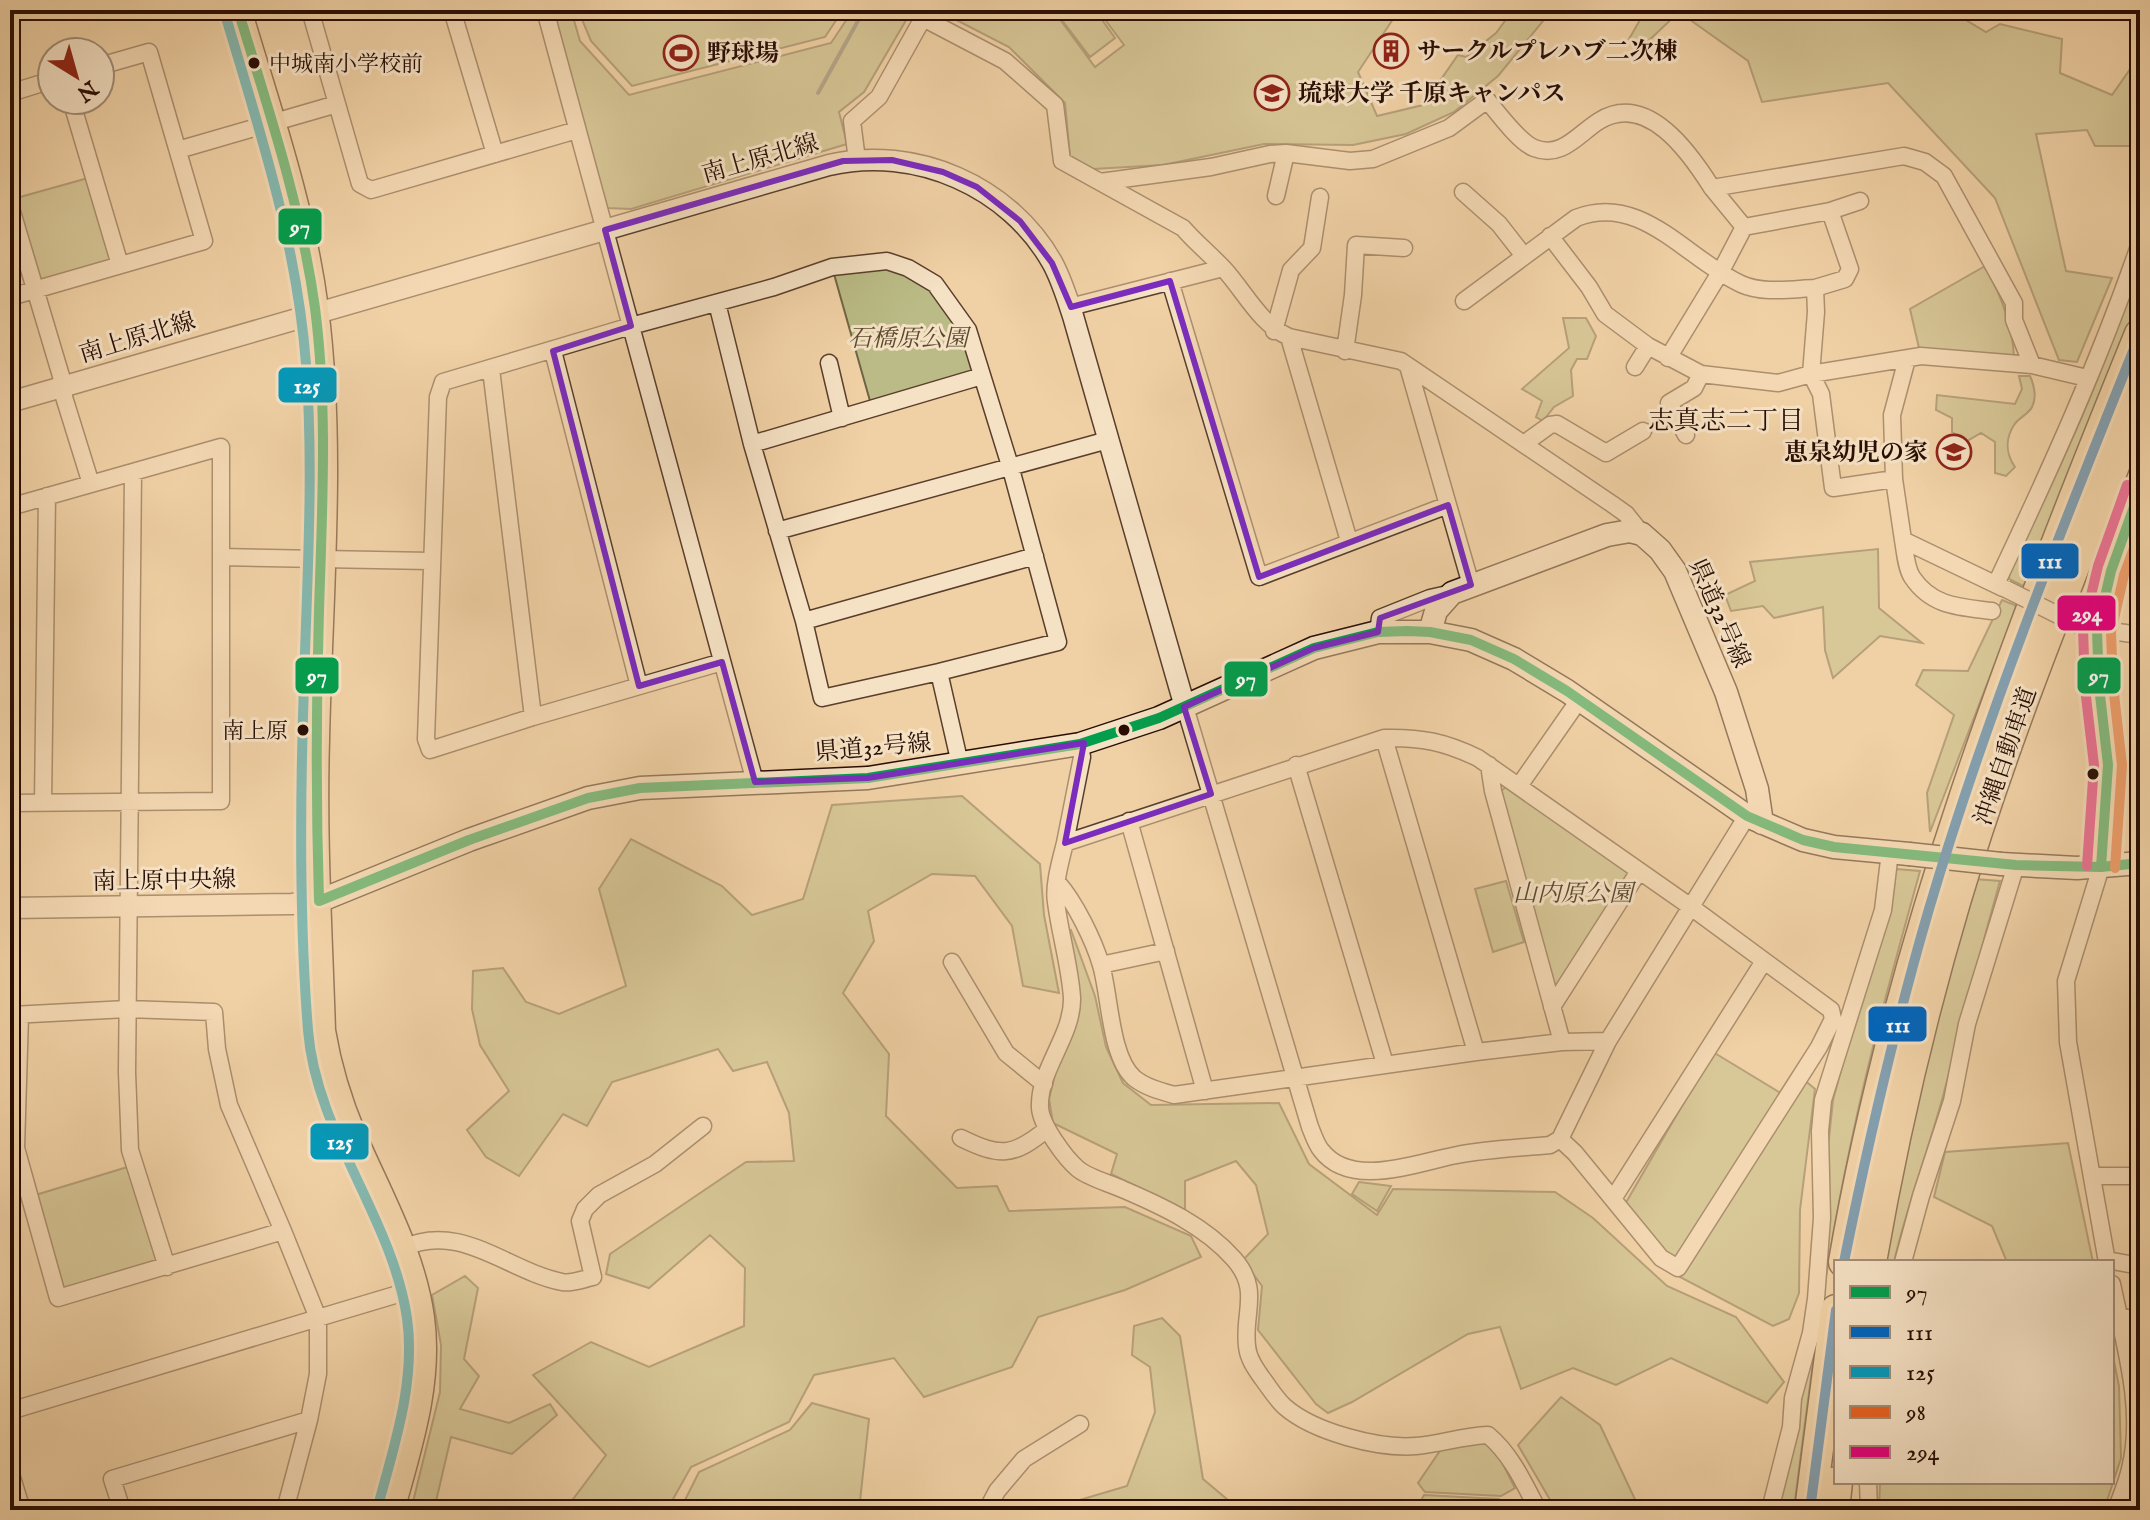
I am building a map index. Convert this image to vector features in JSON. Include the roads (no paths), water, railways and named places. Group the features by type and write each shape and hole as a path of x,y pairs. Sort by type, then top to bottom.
{"highway":[{"name":"沖縄自動車道","path":"1844,1260 1877,1099 1932,890 2019,639 2140,334"},
{"name":"沖縄自動車道","path":"1871,1260 1925,1011 1956,900 2050,632 2140,400"},
{"path":"1810,1510 1834,1325"},
{"path":"1834,1510 1837,1484"}],"main road":[{"path":"238,10 299,221 315,311 322,448 315,744 322,1031 327,1058 352,1133 403,1248 415,1289 422,1338 419,1395 391,1510"},
{"path":"1430,632 1436,611 1462,589 1607,535 1630,531 1642,534"},
{"name":"県道32号線","path":"1642,534 1660,550 1675,571 1708,643 1757,789 1754,819"},
{"name":"県道32号線","path":"319,901 469,840 588,798 640,788 868,778 1080,744 1185,707 1314,648 1378,632 1430,632 1471,640 1493,649 1535,670 1754,819 1803,840 1834,847 2008,864 2101,867 2140,863"}],"street":[{"path":"310,10 360,184 371,190 577,130"},
{"path":"452,10 495,154"},
{"path":"545,10 755,782"},
{"path":"857,160 852,121 879,97 923,18 1005,61 1055,105 1062,161 1183,228 1281,334 1349,541"},
{"path":"10,297 204,241 149,52 116,61"},
{"path":"10,93 36,85"},
{"path":"1100,182 1286,153 1350,161 1373,159 1449,128 1487,100 1523,141 1533,148 1552,151 1571,144 1599,121 1617,113 1633,112 1645,116 1690,153 1712,188 1744,227"},
{"path":"178,150 337,104"},
{"path":"76,116 120,265"},
{"path":"1276,196 1286,153"},
{"path":"1712,188 1904,156 1925,162 1944,176 2014,303 2014,320 2032,365"},
{"name":"南上原北線","path":"10,402 315,311 406,288 829,165 857,160 892,160 927,167 959,178 993,197 1020,221 1044,250 1059,277 1185,707"},
{"path":"1463,192 1499,224 1524,256"},
{"path":"1281,334 1291,270 1312,248 1320,197"},
{"path":"1744,227 1830,211 1860,201"},
{"path":"10,205 91,484"},
{"path":"1464,301 1576,218 1594,211 1634,216 1742,284 1770,290 1815,288 1845,279 1850,269 1830,211"},
{"path":"1668,358 1744,227"},
{"path":"1550,236 1589,287 1605,314 1648,346 1701,374 1778,383 1811,374 1921,356 2032,365 2087,378"},
{"path":"2001,587 2087,378 2109,333 2140,243"},
{"path":"1345,351 1356,245 1404,248"},
{"path":"717,303 822,698 1058,642 1011,469 968,330 935,284 908,268 887,261 832,267 774,287 631,326 443,382 438,397 430,561 426,739 430,750 722,662"},
{"path":"1070,307 1223,268"},
{"path":"1170,281 1259,577 1448,505"},
{"path":"1815,288 1811,374 1821,394 1833,488 1894,479"},
{"path":"1281,334 1345,351 1401,361 1626,514 1642,534"},
{"path":"1635,367 1648,346"},
{"path":"553,351 639,686"},
{"path":"1907,359 1892,415 1894,479 1911,576 1928,595 1946,606 1992,611"},
{"path":"829,363 842,418"},
{"path":"1378,632 1380,618 1462,589 1448,505 1408,366"},
{"path":"491,369 533,717"},
{"path":"1686,435 1669,403 1694,388 1701,374"},
{"path":"752,444 982,376"},
{"path":"1525,443 1550,425 1557,424 1606,453 1643,431"},
{"path":"777,531 1108,440"},
{"path":"10,507 221,447 221,801 10,803"},
{"path":"133,472 127,1009 130,1150 167,1267"},
{"path":"2107,1260 2068,1042 2066,981 2101,867 2108,765 2090,629 2140,490"},
{"path":"43,803 47,496"},
{"path":"1903,540 2090,629 2140,635"},
{"path":"804,621 1035,556"},
{"path":"221,557 430,561"},
{"path":"939,672 960,764"},
{"path":"1519,786 1579,700"},
{"path":"1185,707 1310,1127 1321,1150 1333,1161 1349,1168 1388,1172 1476,1151 1550,1145 1560,1139 1608,1041 1691,907 1754,819"},
{"path":"1065,843 1384,738 1416,737 1453,746 1489,765 1831,1010 1833,1019 1819,1047 1678,1268 1661,1258 1560,1139"},
{"path":"1384,738 1476,1052"},
{"path":"1080,744 1082,757 1058,867 1055,900 1072,1001 1062,1041 1044,1084 1040,1109 1047,1129 1079,1170 1177,1215 1207,1235 1235,1260 1249,1282 1251,1306 1246,1332 1247,1350 1255,1368 1283,1405 1298,1417 1371,1443 1417,1446 1465,1436 1488,1435 1501,1445 1538,1510"},
{"path":"1296,765 1385,1064"},
{"path":"1489,765 1493,791 1562,1042"},
{"path":"1129,821 1205,1091"},
{"path":"1770,1510 1791,1427 1793,1398 1811,1333 1816,1299 1822,1218 1820,1131 1823,1100 1899,853"},
{"path":"1904,1260 1952,1101 1967,1024 2008,864"},
{"path":"1552,1007 1639,871"},
{"path":"1058,883 1068,894 1101,965 1120,1056 1132,1077 1155,1090 1174,1095 1476,1052 1562,1042 1608,1041"},
{"name":"南上原中央線","path":"10,908 319,901"},
{"path":"1101,965 1166,951"},
{"path":"1613,1199 1764,961"},
{"path":"952,962 1006,1053 1044,1084"},
{"path":"283,1231 58,1298 16,1148 15,1015 127,1009 214,1012 217,1049 229,1105 283,1231 318,1318 318,1374 285,1510"},
{"path":"1819,1047 1837,1057"},
{"path":"403,1248 414,1243 448,1238 564,1283 593,1277 580,1221 585,1209 599,1195 655,1164 703,1126"},
{"path":"961,1138 983,1149 1023,1149 1047,1129"},
{"path":"2093,1176 2140,1176"},
{"path":"2114,1262 2140,1266"},
{"path":"10,1411 415,1289"},
{"path":"2114,1294 2133,1395 2136,1462 2116,1510"},
{"path":"2118,1315 2140,1322"},
{"path":"122,1510 112,1479 309,1420"},
{"path":"987,1510 997,1491 1024,1459 1080,1424"},
{"path":"10,1471 22,1510"},
{"path":"1868,1484 1869,1510"}],"waterway":[{"path":"818,93 864,10"}],"place":[{"name":"サークルプレハブ二次棟","path":"1391,51"},
{"name":"野球場","path":"681,53"},
{"name":"中城南小学校前","path":"254,63"},
{"name":"琉球大学 千原キャンパス","path":"1272,93"},
{"name":"恵泉幼児の家","path":"1954,452"},
{"name":"南上原","path":"303,730"}],"district":[{"name":"志真志二丁目","path":"1726,420"}],"park label":[{"name":"石橋原公園","path":"908,338"},
{"name":"山内原公園","path":"1573,893"}]}
